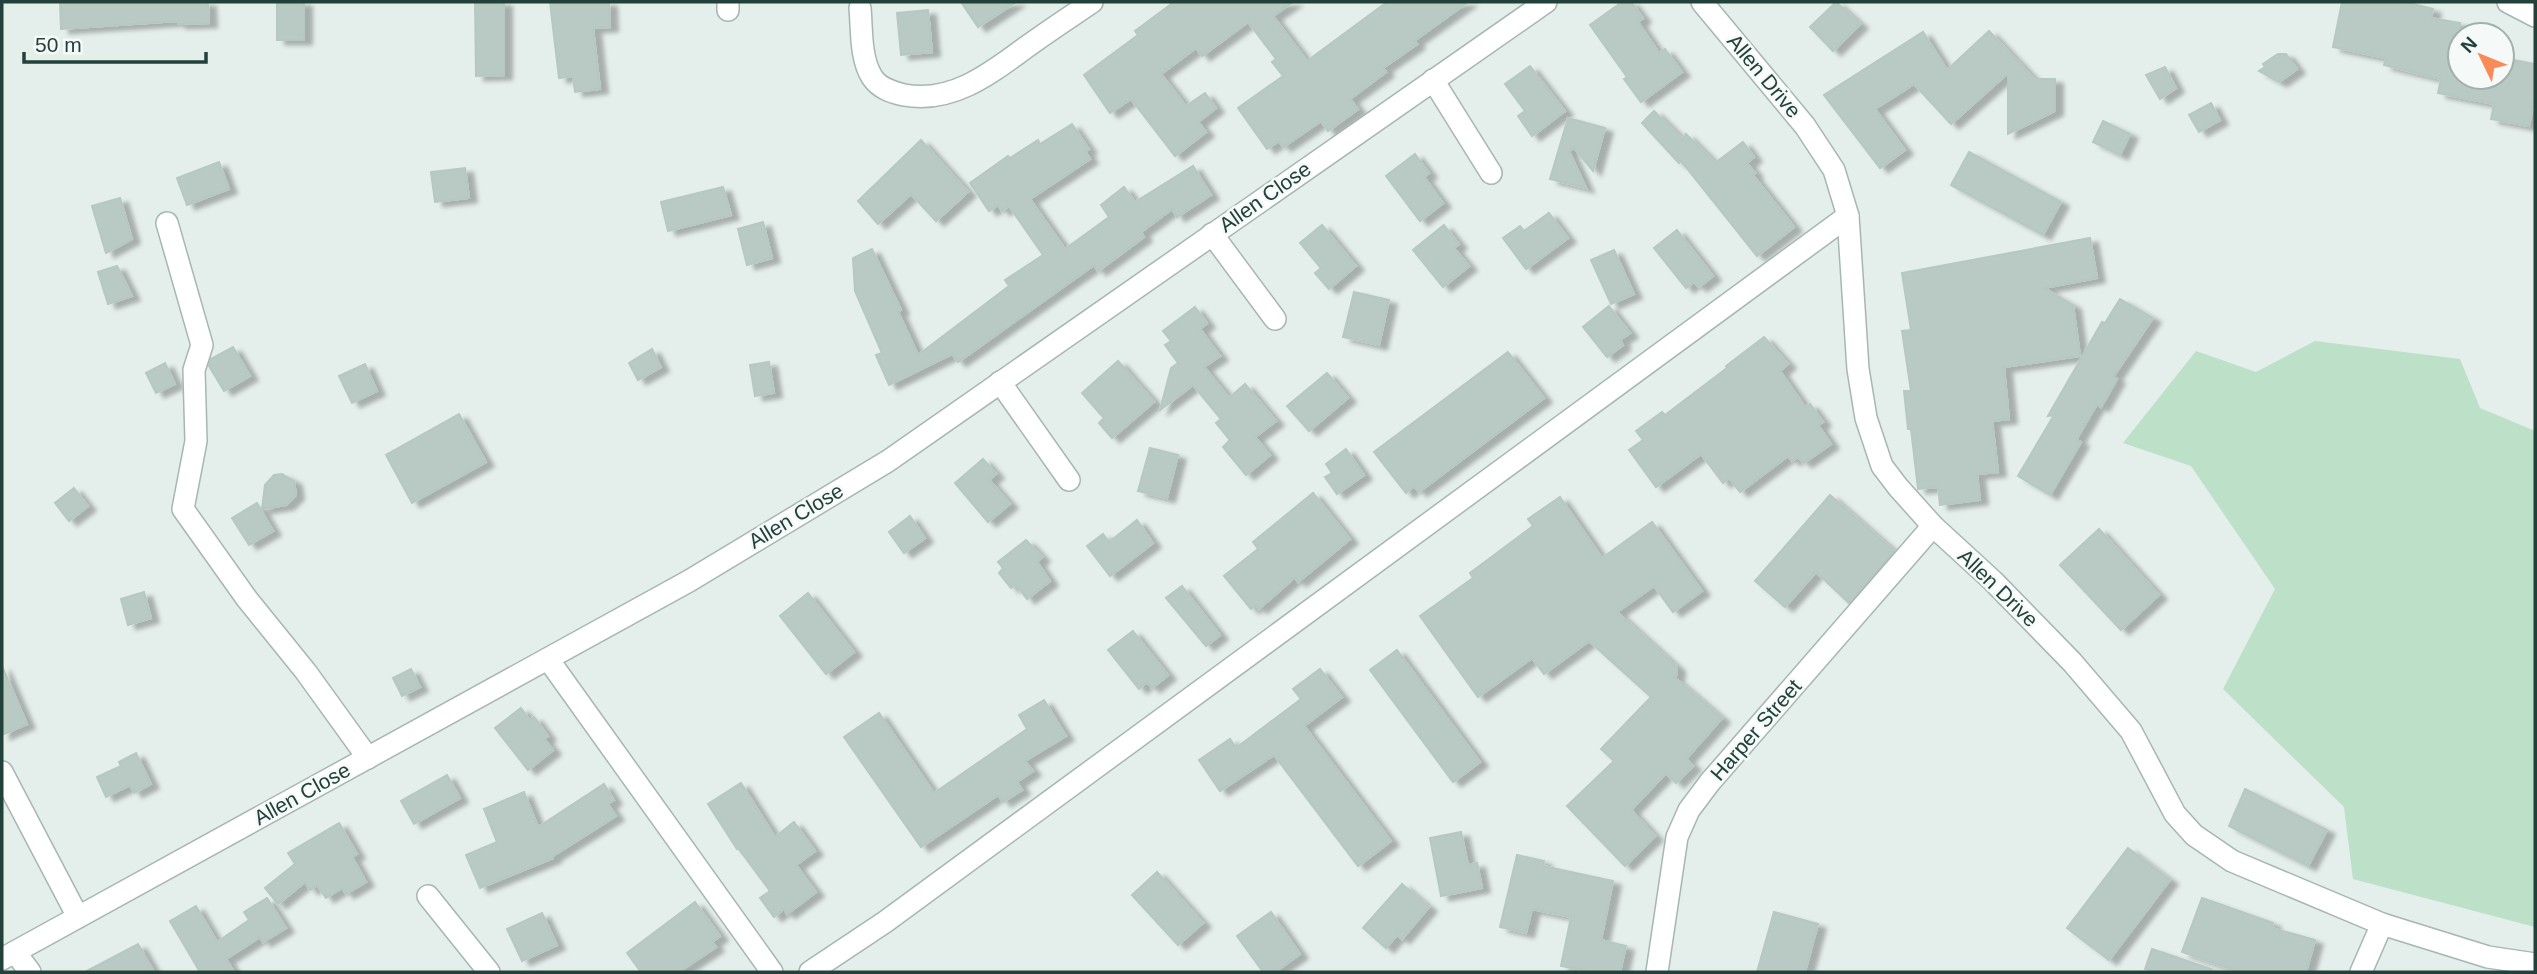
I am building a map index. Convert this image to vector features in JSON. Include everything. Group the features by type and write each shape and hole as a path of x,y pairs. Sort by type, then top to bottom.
{"street":[{"path":"860,8 864,50 873,79 884,89 909,96 933,95 964,88 1006,63 1092,2"},
{"name":"Allen Close","path":"8,956 689,580 888,461 1546,2"},
{"name":"Allen Drive","path":"1702,2 1819,144 1834,170 1848,216 1858,369 1866,418 1881,466 1933,526 1993,581 2063,653 2131,731 2175,814 2194,835 2232,861 2382,924 2488,957 2535,964"},
{"path":"2508,2 2535,16"},
{"path":"1433,80 1491,173"},
{"path":"810,972 830,966 1848,216"},
{"path":"167,223 202,345 194,370 196,441 183,509 247,599 306,672 368,758"},
{"path":"1212,234 1275,319"},
{"path":"1000,382 1069,480"},
{"name":"Harper Street","path":"1657,972 1677,837 1689,810 1710,782 1933,526"},
{"path":"548,659 772,972"},
{"path":"2,772 78,917"},
{"path":"428,896 489,972"},
{"path":"2361,972 2382,924"},
{"path":"8,956 30,972"}],"green space":[{"path":"2315,341 2460,359 2480,408 2535,431 2535,927 2353,879 2344,807 2223,689 2275,589 2191,466 2123,443 2196,351 2256,372"}],"building":[{"path":"60,2 208,2 209,23 178,24 178,21 61,29"},
{"path":"277,2 304,2 304,40 277,40"},
{"path":"475,2 504,2 504,75 476,76"},
{"path":"550,2 609,2 610,27 593,28 600,89 575,92 573,76 559,78"},
{"path":"961,2 1016,2 978,27"},
{"path":"1174,2 1293,2 1273,16 1307,61 1387,2 1468,2 1414,41 1417,44 1383,68 1386,72 1350,99 1358,109 1328,131 1321,121 1283,147 1279,141 1267,149 1238,108 1283,76 1272,62 1276,59 1248,22 1202,56 1196,48 1161,74 1186,106 1205,93 1216,108 1198,122 1206,132 1175,156 1131,99 1110,113 1084,75 1138,35 1135,31"},
{"path":"1622,2 1631,2 1643,18 1638,22 1659,53 1665,49 1682,72 1641,102 1624,79 1627,77 1590,25"},
{"path":"1836,2 1860,24 1833,51 1810,27"},
{"path":"2342,2 2405,2 2433,9 2431,18 2448,21 2446,21 2446,91 2516,91 2516,60 2535,64 2535,97 2529,126 2491,119 2494,104 2438,93 2441,79 2384,65 2386,58 2333,47"},
{"path":"928,10 932,52 901,55 897,13"},
{"path":"1989,31 2034,79 2055,79 2055,111 2008,134 2008,73 1951,124 1914,84 1875,109 1905,150 1880,168 1824,95 1923,32 1947,70"},
{"path":"2278,54 2286,54 2297,69 2279,82 2259,71 2265,67 2263,64"},
{"path":"1530,66 1565,111 1532,136 1518,116 1525,111 1505,84"},
{"path":"2165,67 2176,88 2160,99 2146,75"},
{"path":"2211,103 2220,120 2199,132 2189,115"},
{"path":"1654,111 1682,139 1686,134 1715,163 1743,142 1754,157 1747,163 1755,173 1753,175 1794,227 1757,256 1681,161 1679,163 1642,123"},
{"path":"1568,118 1605,128 1593,171 1574,148 1569,151 1586,188 1550,179"},
{"path":"2103,121 2130,134 2120,155 2093,142"},
{"path":"1072,124 1089,149 1085,151 1090,159 1030,199 1065,249 1109,217 1101,205 1124,187 1135,202 1193,166 1211,195 1177,217 1172,209 1141,232 1144,237 1098,271 1094,265 958,362 952,354 889,385 876,355 882,353 855,291 853,258 872,249 901,310 898,312 918,355 1009,286 1005,280 1043,255 1009,206 1002,211 998,205 989,211 970,183 1008,156 1010,158 1038,140 1040,144"},
{"path":"921,140 968,192 936,221 911,194 878,224 858,201"},
{"path":"1969,152 2061,202 2043,235 1951,185"},
{"path":"1415,154 1429,173 1424,177 1443,203 1420,221 1386,176"},
{"path":"219,162 229,189 187,205 177,178"},
{"path":"465,168 469,198 435,202 431,172"},
{"path":"723,187 731,215 668,231 661,202"},
{"path":"120,198 132,239 106,253 92,206"},
{"path":"1549,213 1568,238 1526,269 1503,238 1520,226 1524,231"},
{"path":"763,222 772,258 747,265 738,229"},
{"path":"1322,225 1356,266 1329,289 1315,273 1321,268 1300,243"},
{"path":"1444,225 1459,244 1454,248 1469,266 1443,287 1413,250"},
{"path":"1677,230 1713,276 1699,287 1694,282 1686,288 1654,248"},
{"path":"2090,238 2097,278 2044,288 2073,305 2080,356 2004,367 2009,419 1992,421 1998,472 1977,474 1980,500 1940,505 1938,487 1918,489 1911,429 1908,429 1904,391 1911,391 1902,331 1911,330 1902,273"},
{"path":"1614,250 1634,294 1611,304 1591,260"},
{"path":"117,266 132,296 108,304 98,272"},
{"path":"1354,292 1389,300 1379,345 1343,337"},
{"path":"2120,299 2153,318 2113,377 2117,379 2101,407 2097,404 2076,440 2081,442 2050,495 2018,476 2054,415 2048,416 2102,322 2105,323"},
{"path":"1609,306 1630,333 1620,340 1623,345 1607,357 1583,327"},
{"path":"1195,307 1207,323 1200,329 1220,356 1204,367 1229,398 1245,384 1276,421 1255,437 1270,455 1246,475 1223,447 1230,440 1216,423 1221,419 1193,385 1160,410 1171,368 1178,363 1165,345 1171,341 1163,331"},
{"path":"1764,337 1788,364 1780,371 1805,407 1810,404 1823,422 1818,425 1831,444 1804,463 1798,457 1792,461 1788,456 1740,492 1729,478 1723,483 1701,454 1656,487 1629,450 1643,440 1636,431 1662,412 1665,415"},
{"path":"233,347 250,376 224,391 209,366 211,359"},
{"path":"652,349 661,367 638,380 629,363"},
{"path":"1508,352 1544,398 1419,492 1414,486 1406,493 1374,452"},
{"path":"1118,361 1154,402 1112,438 1099,423 1104,418 1082,393"},
{"path":"769,362 774,393 755,396 750,365"},
{"path":"165,363 175,384 156,393 146,373"},
{"path":"365,364 377,391 352,403 339,376"},
{"path":"1327,373 1348,398 1309,431 1287,406"},
{"path":"459,414 486,462 412,503 386,455"},
{"path":"1150,448 1178,455 1167,498 1138,491"},
{"path":"1346,449 1364,475 1337,494 1325,477 1332,473 1326,464"},
{"path":"983,459 996,474 989,480 1010,504 988,522 955,483"},
{"path":"282,474 294,481 296,495 286,505 262,509 265,485 274,475"},
{"path":"74,488 88,506 69,521 55,503"},
{"path":"1313,493 1350,539 1298,582 1295,577 1259,609 1256,605 1251,609 1224,576 1258,549 1253,542"},
{"path":"1830,495 1894,551 1849,603 1816,572 1785,607 1755,581"},
{"path":"1560,497 1602,558 1652,522 1702,591 1673,612 1654,586 1617,612 1677,667 1674,677 1722,718 1686,759 1693,766 1676,783 1666,773 1631,810 1655,836 1625,866 1567,806 1614,761 1601,749 1651,697 1589,641 1544,674 1532,658 1478,697 1420,616 1473,578 1470,573 1533,526 1528,519"},
{"path":"257,503 273,531 249,545 232,518"},
{"path":"910,516 925,538 904,553 889,532"},
{"path":"1137,520 1153,543 1110,576 1087,546 1103,534 1109,542"},
{"path":"2099,529 2159,595 2121,630 2060,565"},
{"path":"1026,540 1042,557 1037,562 1050,581 1027,599 1016,585 1011,588 999,573 1003,568 998,562"},
{"path":"1182,586 1220,635 1206,646 1166,598"},
{"path":"144,592 151,618 128,625 121,599"},
{"path":"808,593 854,652 826,674 780,616"},
{"path":"1133,631 1168,675 1152,688 1147,682 1139,689 1108,650"},
{"path":"1397,650 1480,762 1453,782 1370,670"},
{"path":"2,666 27,724 2,735"},
{"path":"411,669 420,687 402,696 393,678"},
{"path":"1320,669 1342,697 1304,726 1391,841 1358,866 1274,755 1220,791 1199,760 1230,739 1236,748 1301,699 1293,689"},
{"path":"1044,700 1066,736 1025,761 1033,771 1017,782 1022,790 1003,802 998,795 921,847 844,737 879,713 934,793 1027,729 1019,715"},
{"path":"521,708 530,720 534,717 548,736 544,739 553,750 528,770 495,728"},
{"path":"136,753 151,784 134,793 130,785 106,797 97,777 121,766 119,762"},
{"path":"447,775 460,798 414,824 401,801"},
{"path":"741,783 775,837 794,822 815,851 796,865 816,892 787,914 784,909 774,917 760,898 770,891 737,849 708,804"},
{"path":"604,784 614,800 608,804 616,816 553,858 480,888 466,855 497,842 484,809 524,792 538,827"},
{"path":"2245,789 2327,830 2308,866 2229,826"},
{"path":"339,823 357,854 352,857 366,882 346,894 342,888 326,898 317,885 310,890 305,882 278,904 265,888 295,864 288,853"},
{"path":"1461,832 1468,865 1477,863 1482,888 1441,896 1430,838"},
{"path":"2128,848 2170,880 2109,960 2067,928"},
{"path":"1517,855 1544,861 1543,866 1613,881 1601,940 1626,946 1620,972 1593,972 1561,966 1571,917 1532,909 1526,933 1500,927"},
{"path":"1157,872 1203,923 1178,945 1132,895"},
{"path":"1402,884 1429,907 1402,939 1397,935 1386,948 1363,928"},
{"path":"267,898 286,928 263,942 260,937 226,959 234,972 200,972 170,921 196,906 217,942 249,920 244,912"},
{"path":"2202,898 2273,923 2272,928 2315,940 2306,972 2239,972 2182,952"},
{"path":"695,902 720,936 712,942 716,947 679,972 641,972 627,953"},
{"path":"1271,912 1300,954 1275,972 1263,972 1237,936"},
{"path":"1774,912 1818,924 1805,972 1757,972"},
{"path":"542,913 557,945 522,961 507,929"},
{"path":"138,944 154,972 85,972"},
{"path":"2152,949 2211,969 2211,972 2156,972 2145,969"}]}
